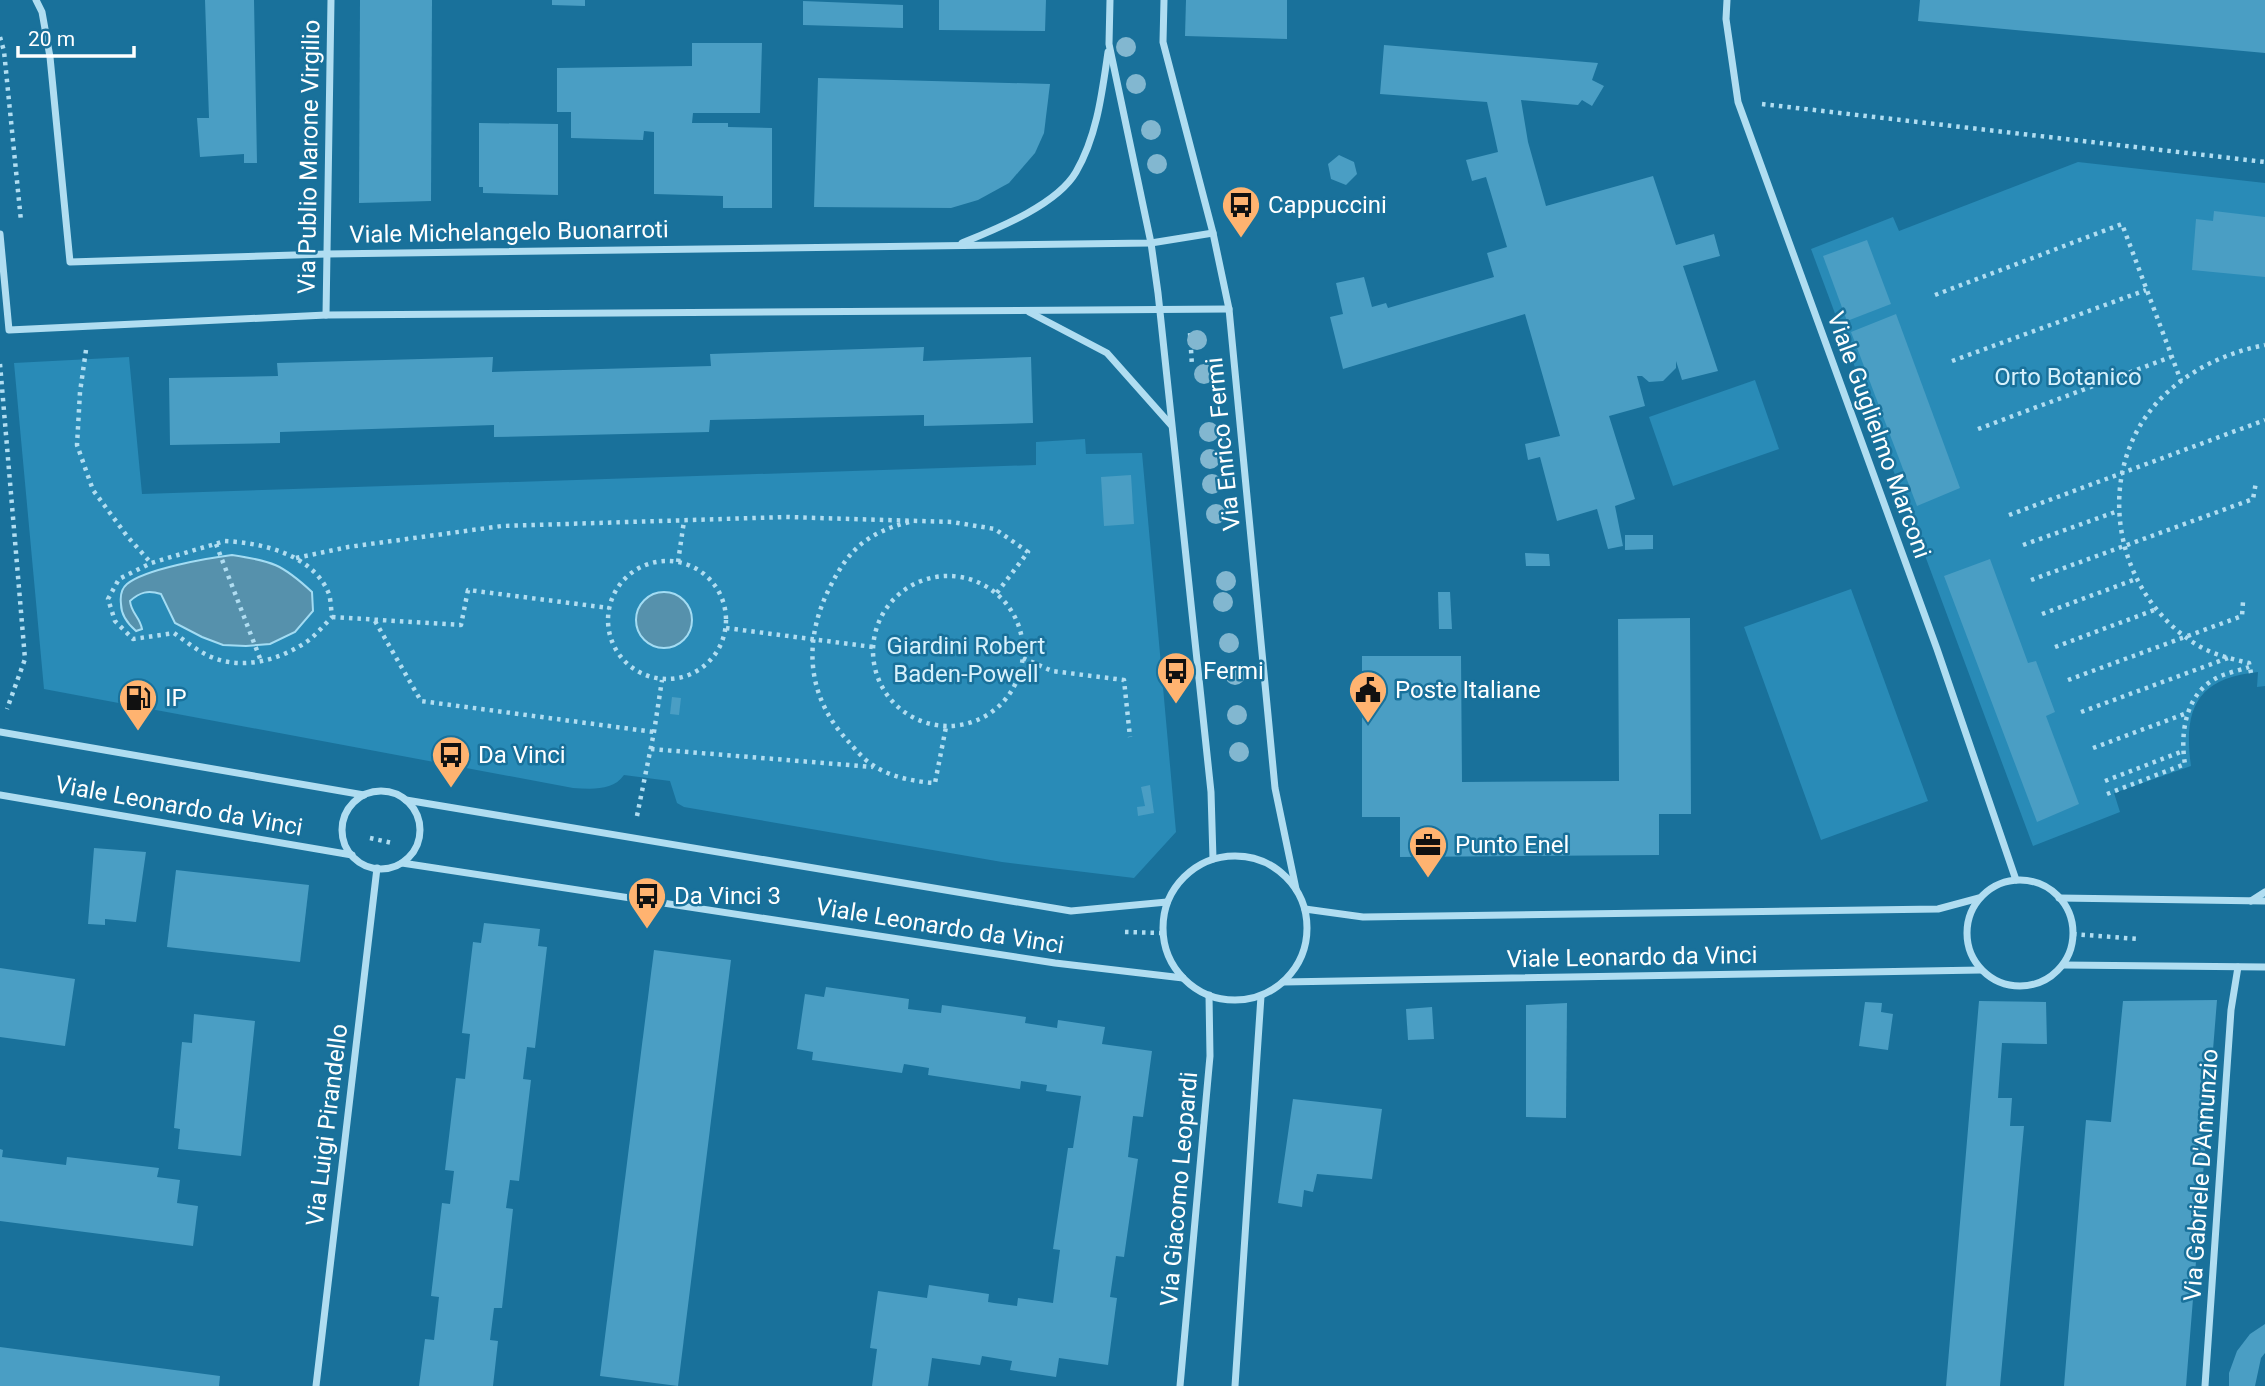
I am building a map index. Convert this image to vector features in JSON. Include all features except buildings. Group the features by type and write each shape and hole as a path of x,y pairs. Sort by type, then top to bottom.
{"street":[{"name":"Viale Michelangelo Buonarroti","path":"36,0 42,12 50,57 70,262 327,254 1151,243 1213,233"},
{"name":"Via Publio Marone Virgilio","path":"326,315 331,0"},
{"name":"Via Enrico Fermi","path":"958,245 1031,212 1075,174 1100,108 1109,44 1110,0"},
{"name":"Via Enrico Fermi","path":"1164,0 1163,42 1213,233 1229,309 1275,788 1296,889"},
{"name":"Viale Guglielmo Marconi","path":"1727,0 1726,19 1738,102 1937,649 2015,880"},
{"name":"Via Enrico Fermi","path":"1109,44 1151,243 1210,792 1213,859"},
{"path":"0,234 9,330 326,315 1229,309"},
{"name":"Via Enrico Fermi","path":"1029,312 1107,353 1171,425"},
{"name":"Viale Leonardo da Vinci","path":"0,732 364,795 386,792 406,800 1071,911 1167,902"},
{"name":"Viale Leonardo da Vinci","path":"0,795 352,855 367,866 377,869 402,863 1055,963 1183,978"},
{"path":"352,855 342,833 344,821 348,809 364,795"},
{"path":"402,863 416,847 419,834 419,821 406,800"},
{"path":"1233,855 1249,857 1265,862 1282,873 1296,889 1305,909 1307,930 1301,959 1283,982 1261,996 1235,1000 1209,995 1183,978 1169,957 1163,933 1167,902 1178,883 1194,868 1213,859 1233,855"},
{"name":"Via Luigi Pirandello","path":"316,1386 377,869"},
{"path":"2015,880 2030,881 2046,887 2059,898 2069,913 2073,934 2070,951 2063,965 2052,976 2023,986 2000,982 1981,970 1969,949 1967,930 1971,913 1979,898 2002,883 2015,880"},
{"path":"2251,901 2265,892"},
{"name":"Viale Leonardo da Vinci","path":"1305,909 1363,917 1938,909 1979,898"},
{"path":"2059,898 2265,901"},
{"path":"2063,965 2265,967"},
{"name":"Via Gabriele D'Annunzio","path":"2205,1386 2231,1010 2238,967"},
{"name":"Viale Leonardo da Vinci","path":"1283,982 1981,970"},
{"name":"Via Giacomo Leopardi","path":"1180,1386 1210,1056 1209,995"},
{"path":"1235,1386 1261,996"}],"path":[{"path":"1738,102 2265,162"},
{"path":"1935,295 2122,224 2181,381"},
{"path":"1952,361 2146,290"},
{"path":"89,326 80,392 77,445 93,491 151,563"},
{"path":"2108,794 2185,764 2184,732 2193,701 2211,681 2250,670 2249,663 2200,647 2186,637 2157,609 2136,579 2119,528 2118,511 2126,456 2135,434 2151,411 2181,381 2225,356 2265,345"},
{"path":"1978,429 2171,357"},
{"path":"0,364 25,659 4,716"},
{"path":"2008,515 2265,420"},
{"path":"2031,580 2253,499 2256,482"},
{"path":"2023,545 2118,511"},
{"path":"296,558 348,547 502,526 786,517 917,520 995,529 1028,552 996,594"},
{"path":"875,767 841,733 827,712 816,687 811,662 812,639 820,605 851,551 875,534 917,520"},
{"path":"678,562 684,521"},
{"path":"225,541 251,542 296,558 316,576 329,594 332,617 309,640 284,653 251,664 207,655 174,633 133,639 115,621 108,599 119,579 151,563 225,541"},
{"path":"216,544 261,661"},
{"path":"660,561 678,562 695,568 710,579 720,593 726,610 726,628 721,646 711,660 697,672 662,680 643,675 626,663 614,647 608,628 609,608 615,591 627,576 642,566 660,561"},
{"path":"953,576 976,582 996,594 1012,612 1021,634 1023,658 1018,680 1006,699 989,715 969,724 946,727 923,722 902,710 886,693 876,671 873,647 878,624 890,604 908,587 929,578 953,576"},
{"path":"2042,614 2136,579"},
{"path":"332,617 461,625 468,590 609,608"},
{"path":"2068,680 2242,616 2242,602"},
{"path":"2055,647 2157,609"},
{"path":"375,621 421,701 654,732"},
{"path":"726,628 873,647"},
{"path":"1023,658 1052,671 1124,680 1130,737"},
{"path":"2081,712 2228,658"},
{"path":"632,838 662,680"},
{"path":"2093,748 2188,713"},
{"path":"651,749 875,767 911,781 935,783 946,727"},
{"path":"2105,781 2183,751"}],"green space":[{"name":"Orto Botanico","path":"2078,162 2265,183 2265,686 2257,687 2258,672 2237,675 2208,689 2193,713 2189,746 2191,766 2114,793 2120,812 2033,846 1811,249 1893,217 1899,231"},
{"name":"Giardini Robert Baden-Powell","path":"129,357 142,494 1036,465 1036,442 1085,439 1086,454 1142,453 1176,832 1134,878 1002,862 684,807 677,803 670,781 624,775 608,786 595,789 573,788 44,689 14,363"},
{"path":"1755,380 1779,449 1673,486 1649,417"},
{"path":"1851,589 1928,801 1821,840 1744,627"}],"shaded area":[{"path":"232,555 276,565 312,592 313,611 295,632 270,644 223,645 175,623 161,594 152,592 141,594 130,601 142,629 136,631 125,619 121,608 121,593 125,586 136,579 177,565"},
{"path":"664,592 675,594 684,600 690,609 690,631 684,640 675,646 664,648 653,646 644,640 638,631 636,620 638,609 644,600 653,594"}],"place":[{"name":"Cappuccini","path":"1241,239"},
{"name":"Fermi","path":"1176,705"},
{"name":"Poste Italiane","path":"1368,724"},
{"name":"IP","path":"138,732"},
{"name":"Da Vinci","path":"451,789"},
{"name":"Punto Enel","path":"1428,879"},
{"name":"Da Vinci 3","path":"647,930"}]}
